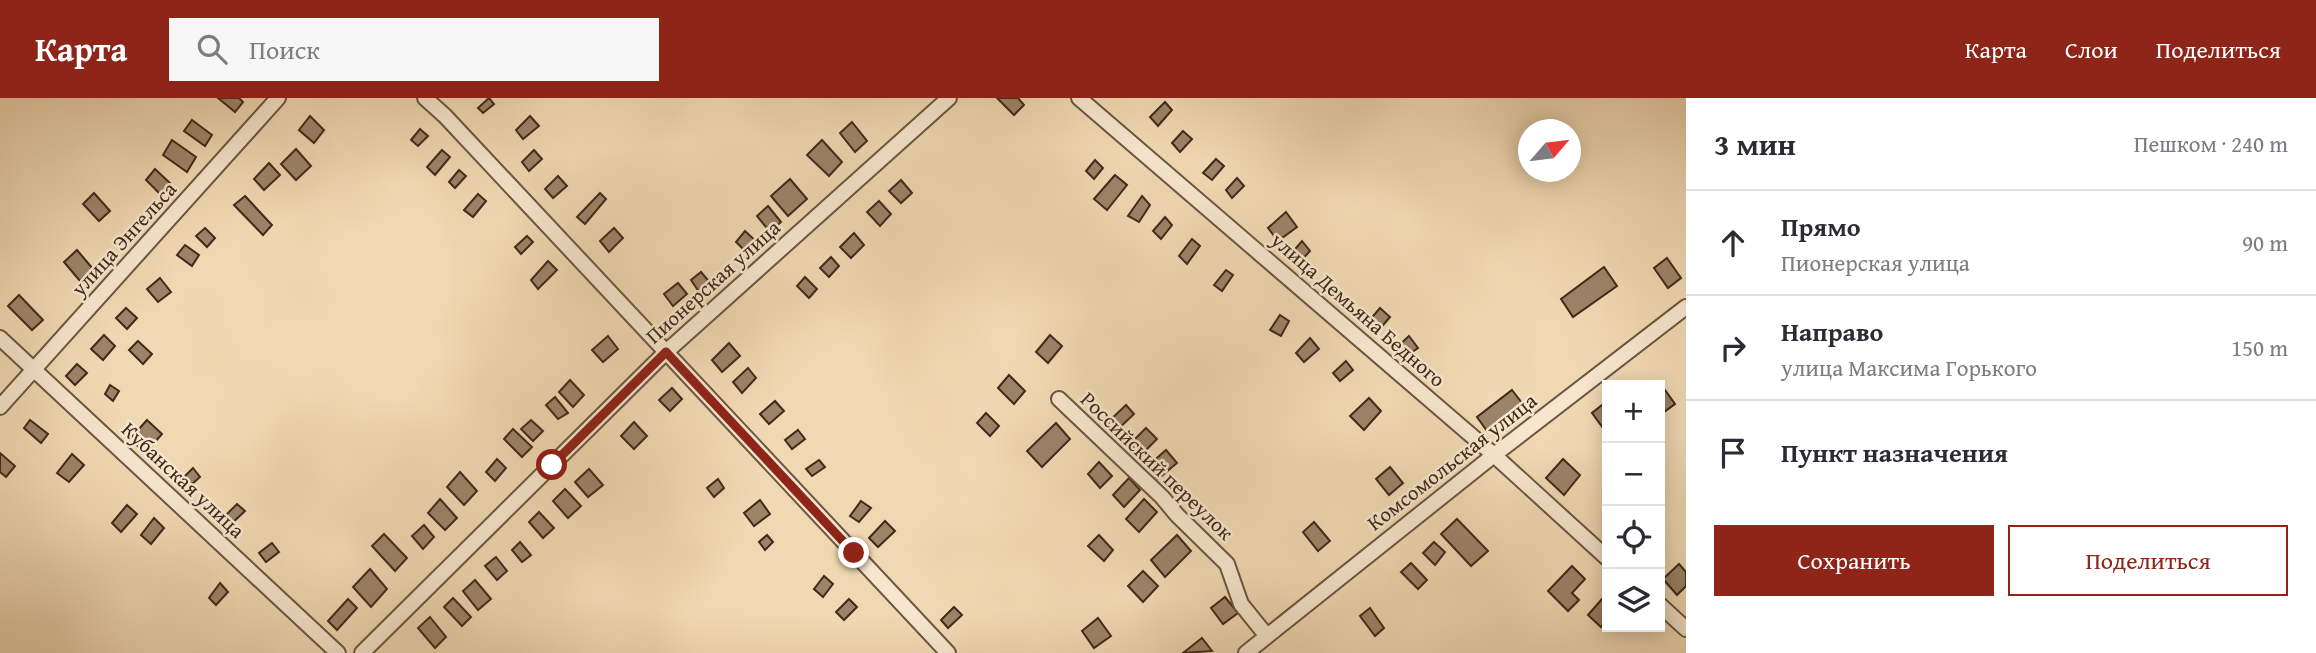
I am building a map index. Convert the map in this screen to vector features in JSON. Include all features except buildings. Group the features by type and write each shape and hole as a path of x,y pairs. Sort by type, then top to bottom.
{"street":[{"name":"улица Энгельса","path":"0,407 278,98"},
{"path":"425,98 445,116 948,653"},
{"name":"Пионерская улица","path":"362,653 666,352 949,98"},
{"name":"улица Демьяна Бедного","path":"1079,98 1494,455 1602,553"},
{"name":"Комсомольская улица","path":"1246,653 1494,455 1686,307"},
{"name":"Кубанская улица","path":"0,338 338,653"},
{"name":"Российский переулок","path":"1059,399 1162,497 1227,564 1241,604 1266,635"},
{"path":"1665,610 1686,629"}],"route":[{"path":"552,465 666,352 854,553"}]}
